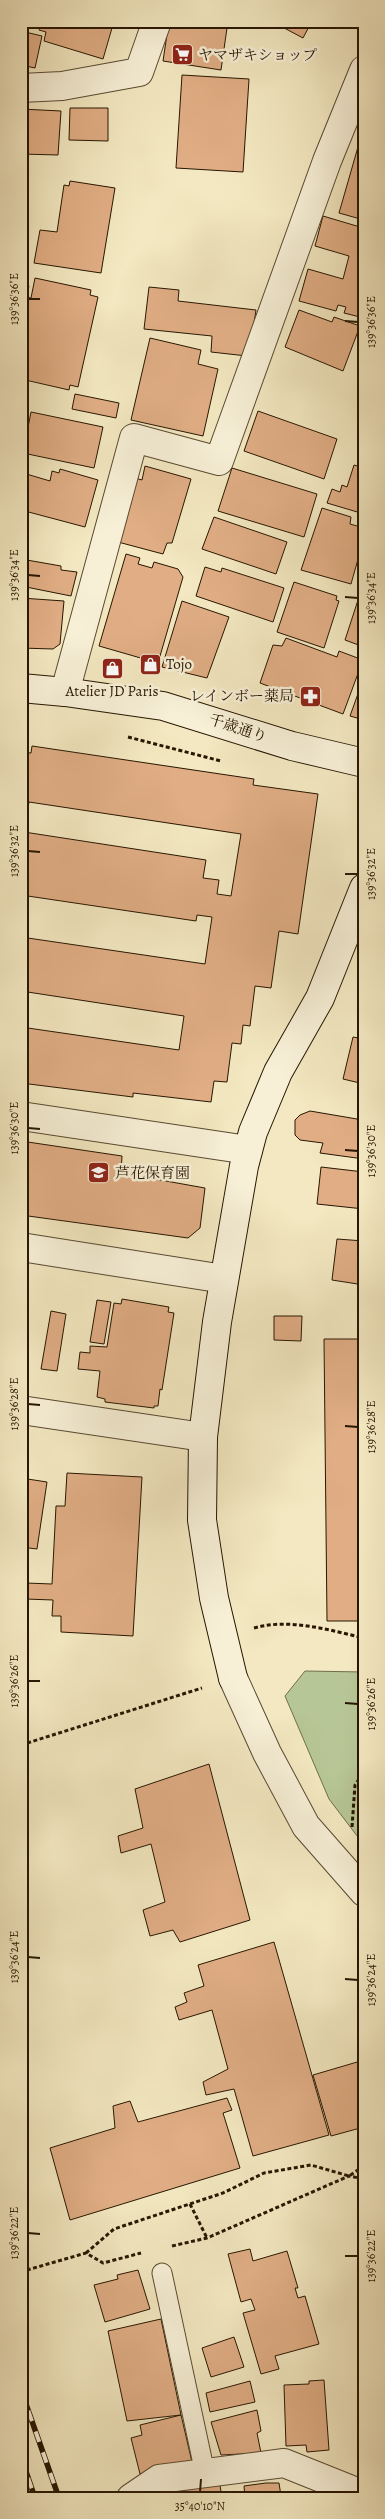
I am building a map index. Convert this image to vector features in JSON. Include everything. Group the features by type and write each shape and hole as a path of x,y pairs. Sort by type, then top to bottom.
{"street":[{"path":"21,88 62,86 139,72 157,21"},
{"path":"65,692 134,438 219,461 327,161 364,70"},
{"name":"千歳通り","path":"21,688 65,692 163,706 292,746 364,763"},
{"path":"364,888 320,998 278,1072 253,1132 248,1150 224,1279 209,1379 203,1437 202,1520 207,1558 233,1678 267,1753 306,1826 364,1892"},
{"path":"21,1116 248,1150"},
{"path":"21,1247 224,1279"},
{"path":"21,1410 203,1437"},
{"path":"131,2498 159,2479 284,2463 364,2495"}],"lane":[{"path":"162,2273 206,2473"}],"path":[{"path":"126,736 222,762"},
{"path":"223,1636 269,1624 321,1628 364,1638"},
{"path":"21,1745 233,1678"},
{"path":"342,1866 352,1830 355,1785 364,1772"},
{"path":"21,2267 27,2270 86,2253 114,2229 223,2193 264,2173 310,2165 364,2179"},
{"path":"169,2247 207,2238 349,2176 364,2166"},
{"path":"190,2204 207,2238"},
{"path":"86,2253 103,2263 150,2251"}],"green space":[{"path":"305,1671 364,1672 364,1845 329,1799 285,1696"}],"building":[{"path":"35,21 109,21 107,26 112,28 103,59 44,41 46,32 39,30 41,25 34,23"},
{"path":"169,21 228,21 221,70 163,61"},
{"path":"271,21 312,21 303,38"},
{"path":"21,31 42,36 35,68 21,65"},
{"path":"182,75 249,79 243,172 176,168"},
{"path":"70,108 108,108 108,141 69,140"},
{"path":"21,109 61,111 58,155 21,154"},
{"path":"362,133 364,134 364,220 339,213"},
{"path":"70,181 115,188 101,273 34,263 40,230 57,232 64,185 69,186"},
{"path":"323,216 360,227 359,231 364,232 364,318 344,313 346,307 338,305 336,311 299,301 308,269 343,279 349,256 315,246"},
{"path":"35,278 91,290 90,295 98,297 78,387 70,385 69,390 21,379 21,285 29,286 26,297 31,298"},
{"path":"149,287 179,290 178,301 256,310 251,344 247,356 211,352 212,336 144,329"},
{"path":"299,310 332,322 334,317 360,326 343,371 285,347"},
{"path":"150,338 201,350 198,364 218,369 203,436 131,420"},
{"path":"75,394 119,403 116,418 72,409"},
{"path":"258,411 337,439 324,479 244,451"},
{"path":"31,412 103,427 94,468 23,453"},
{"path":"354,465 364,468 364,514 327,503 332,489 340,492 342,485 347,487"},
{"path":"145,466 191,479 172,543 167,543 163,554 118,542 135,478 142,480"},
{"path":"232,468 317,494 304,537 218,511"},
{"path":"60,469 98,480 85,527 21,510 23,473 50,481 52,471 59,473"},
{"path":"322,508 351,517 350,524 364,528 364,538 351,584 301,570"},
{"path":"214,517 287,542 276,574 202,549"},
{"path":"126,554 140,558 138,564 152,568 154,562 178,569 183,577 158,663 99,646"},
{"path":"21,559 61,566 61,570 77,572 71,596 21,586"},
{"path":"205,567 221,572 222,568 284,588 273,622 196,596"},
{"path":"294,582 337,596 336,600 339,601 324,648 277,632"},
{"path":"359,597 364,599 364,647 345,640"},
{"path":"21,598 64,601 60,644 53,649 21,648"},
{"path":"182,601 229,617 207,678 162,667"},
{"path":"286,638 337,657 339,651 363,660 343,714 260,683 273,645 282,646"},
{"path":"364,677 364,720 350,716"},
{"path":"32,746 254,779 253,785 318,794 298,934 279,931 271,988 255,986 250,1026 243,1025 241,1044 232,1043 227,1082 214,1081 211,1102 133,1093 133,1097 21,1083 21,1027 179,1050 184,1016 21,991 21,937 205,964 212,917 197,915 196,921 21,895 21,752 31,753","holes":["29,802 241,834 231,896 217,894 219,880 203,878 206,860 24,832"]},
{"path":"353,1037 364,1039 364,1084 343,1079"},
{"path":"310,1111 357,1119 364,1129 364,1159 320,1153 323,1143 300,1140 295,1135 295,1120 300,1115"},
{"path":"21,1141 122,1156 121,1173 205,1188 200,1228 188,1238 21,1215"},
{"path":"321,1167 364,1172 364,1209 317,1204"},
{"path":"337,1239 364,1241 364,1285 332,1280"},
{"path":"122,1299 169,1307 168,1312 174,1313 162,1390 160,1389 158,1406 154,1406 154,1408 105,1402 105,1399 97,1397 100,1371 78,1369 80,1352 90,1353 90,1346 107,1347 114,1303 121,1304"},
{"path":"97,1300 111,1302 104,1344 90,1342"},
{"path":"51,1311 66,1314 57,1371 41,1369"},
{"path":"274,1316 302,1316 301,1341 274,1340"},
{"path":"324,1339 364,1339 364,1621 327,1621"},
{"path":"67,1473 142,1477 133,1636 61,1632 61,1616 52,1616 53,1600 25,1599 26,1583 52,1584 56,1506 65,1506"},
{"path":"21,1478 47,1482 37,1549 21,1547"},
{"path":"209,1764 250,1920 180,1942 173,1930 150,1936 143,1910 165,1902 151,1844 121,1853 118,1836 143,1828 135,1789"},
{"path":"274,1942 329,2135 253,2156 234,2089 206,2095 203,2082 228,2069 212,2010 179,2020 175,2007 187,2002 184,1993 204,1986 198,1965"},
{"path":"364,2060 364,2127 331,2136 313,2075"},
{"path":"227,2098 232,2110 223,2113 240,2168 70,2220 50,2148 115,2128 113,2106 130,2101 138,2122"},
{"path":"250,2249 253,2261 287,2251 298,2288 295,2288 298,2298 305,2296 319,2344 275,2356 279,2369 261,2374 243,2313 255,2310 251,2299 241,2302 228,2254"},
{"path":"138,2270 150,2309 105,2322 94,2285 118,2279 117,2275"},
{"path":"161,2319 181,2415 127,2421 108,2331"},
{"path":"234,2337 244,2367 211,2377 202,2348"},
{"path":"324,2380 329,2450 307,2452 306,2445 286,2446 284,2385 309,2384 309,2381"},
{"path":"250,2381 255,2402 210,2412 206,2393"},
{"path":"257,2410 261,2431 257,2433 261,2453 221,2455 211,2422"},
{"path":"181,2415 192,2462 140,2474 131,2438 142,2435 140,2425"},
{"path":"279,2483 281,2496 287,2495 287,2498 245,2498 244,2486"},
{"path":"220,2485 222,2498 162,2498 161,2493"}],"railway":[{"path":"21,2390 59,2498"},
{"path":"21,2457 35,2498"}],"place":[{"name":"ヤマザキショップ","path":"182,55"},
{"name":"Tojo","path":"150,664"},
{"name":"Atelier JD Paris","path":"112,668"},
{"name":"レインボー薬局","path":"310,696"},
{"name":"芦花保育園","path":"99,1173"}]}
